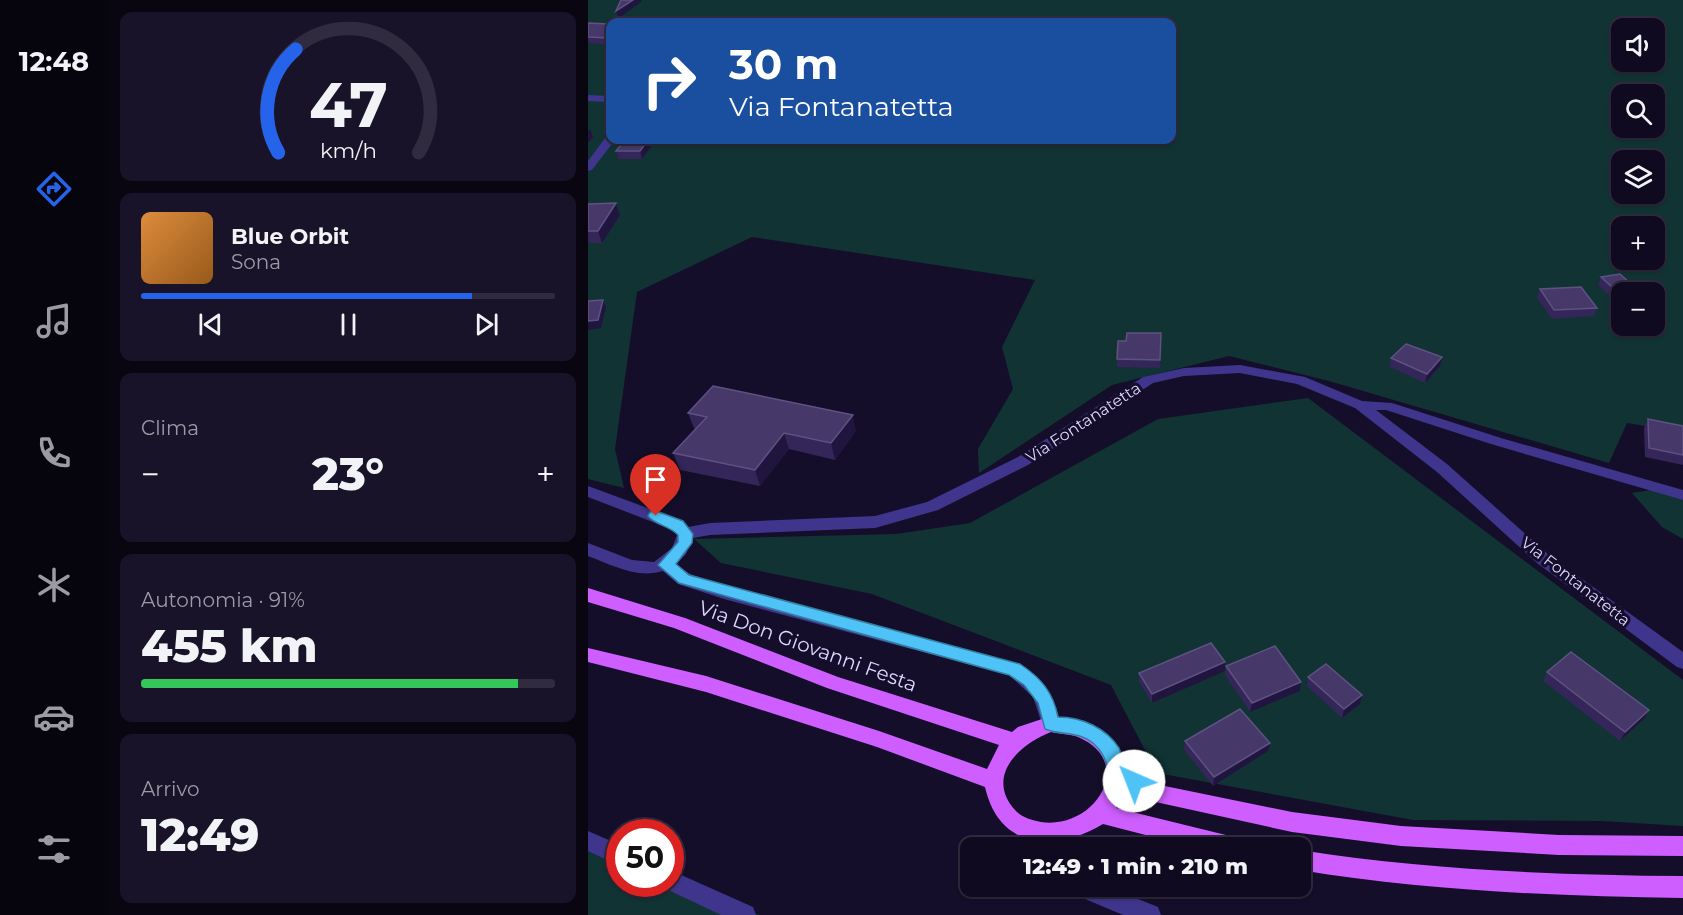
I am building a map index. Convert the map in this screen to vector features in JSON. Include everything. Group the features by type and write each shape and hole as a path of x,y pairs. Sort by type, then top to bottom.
{"main road":[{"name":"Via Don Giovanni Festa","path":"588,595 679,622 834,684 1013,741"},
{"path":"588,656 706,684 879,739 994,781"},
{"path":"1024,837 1003,810 996,796 994,781 996,766 1003,752 1013,741 1037,727 1070,724 1087,730 1102,740 1112,753 1117,770 1116,786 1111,801 1085,826 1067,832 1034,837"},
{"path":"1117,770 1151,792 1292,822 1401,836 1559,845 1683,846"},
{"path":"1100,814 1193,837"},
{"path":"1311,862 1373,872 1607,886 1683,887"}],"street":[{"path":"588,98 606,99"},
{"path":"588,168 606,144"},
{"name":"Via Fontanatetta","path":"685,534 710,529 875,522 932,506 1023,461 1148,380 1184,372 1240,369 1300,380 1360,405 1442,468 1543,560 1683,662"},
{"path":"1360,405 1387,406 1496,441 1683,495"},
{"path":"588,491 677,525 685,534 685,543 666,565 637,568 588,549"},
{"path":"666,565 684,579 724,592 1014,669 1030,680 1046,700 1051,724"},
{"path":"588,841 606,849"},
{"path":"684,887 745,915"},
{"path":"1106,897 1150,915"}],"green space":[{"path":"588,0 1683,0 1683,432 1627,423 1609,463 1329,381 1229,356 1112,385 979,473 978,449 1013,389 1002,347 1035,280 752,237 637,292 615,449 624,488 588,479"},
{"path":"1308,398 1683,680 1683,826 1602,821 1413,820 1157,773 1111,685 872,594 721,563 694,539 896,534 970,523 1158,419"},
{"path":"1651,490 1683,499 1683,539 1662,527 1632,493"},
{"path":"588,836 606,844 606,897 684,897 684,880 759,915 588,915"}],"building":[{"path":"621,0 633,0 616,11"},
{"path":"588,23 606,24 606,38 588,37"},
{"path":"622,144 645,144 640,151 616,151"},
{"path":"616,203 598,231 588,231 588,204"},
{"path":"1620,274 1629,282 1611,282 1611,286 1601,277"},
{"path":"1581,287 1597,308 1554,310 1540,289"},
{"path":"603,300 598,320 588,321 588,301"},
{"path":"1127,333 1161,333 1160,360 1117,359 1118,341 1126,341"},
{"path":"1406,344 1442,357 1427,374 1391,358"},
{"path":"713,386 853,415 831,443 784,433 755,470 673,453 707,417 688,413"},
{"path":"1648,419 1683,426 1683,455 1649,448"},
{"path":"1211,643 1225,662 1152,694 1139,673"},
{"path":"1275,646 1301,682 1252,703 1226,666"},
{"path":"1571,652 1649,710 1625,732 1547,672"},
{"path":"1326,664 1362,695 1344,709 1308,677"},
{"path":"1240,709 1270,743 1214,777 1185,741"}],"route":[{"path":"656,516 677,525 685,534 685,543 666,565 684,579 724,592 1014,669 1030,680 1046,700 1051,724 1070,724 1087,730 1102,740 1112,753 1117,770 1134,781"}]}
